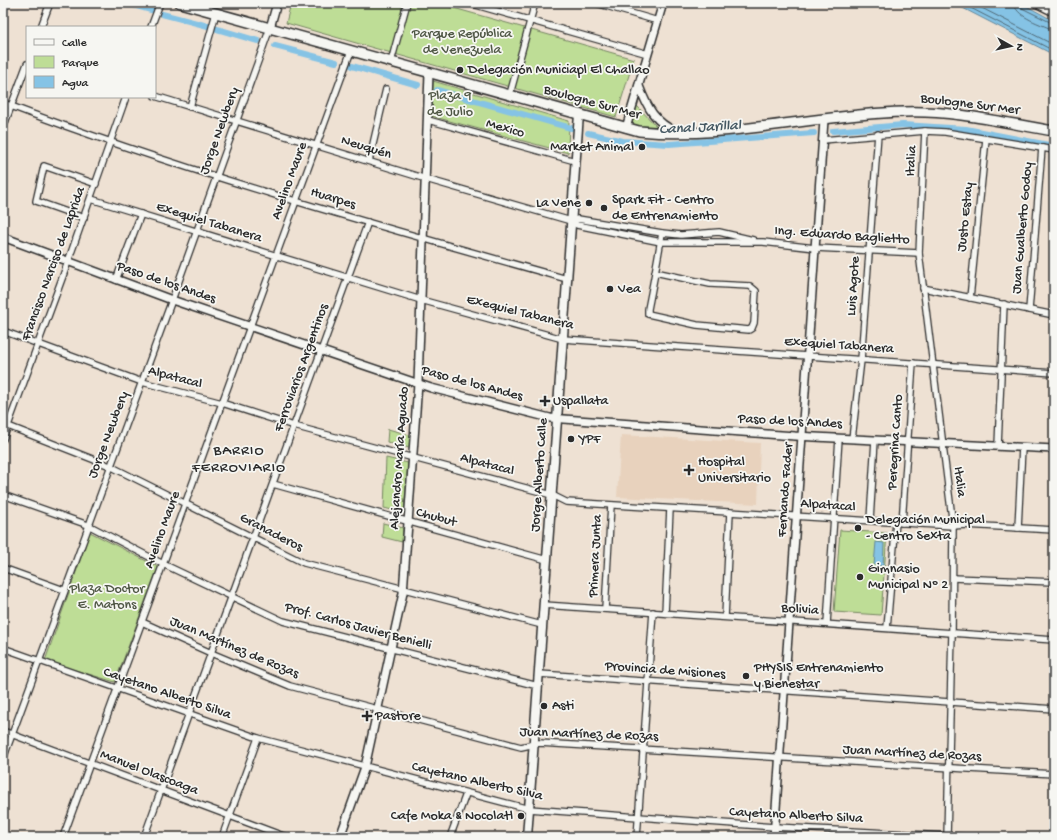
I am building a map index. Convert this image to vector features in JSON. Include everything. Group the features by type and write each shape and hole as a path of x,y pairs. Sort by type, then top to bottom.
{"main road":[{"name":"Boulogne Sur Mer","path":"180,3 351,52 510,94 626,128 653,132 683,134 889,113 930,112 1054,131"},
{"name":"Jorge Alberto Calle","path":"527,837 579,114"}],"street":[{"path":"41,26 50,3"},
{"path":"151,26 160,3"},
{"path":"270,28 277,3"},
{"path":"391,62 407,3"},
{"path":"469,3 530,19 648,54"},
{"path":"510,94 535,3"},
{"path":"596,3 658,21"},
{"path":"626,128 663,3"},
{"path":"1036,3 1054,12"},
{"path":"190,106 216,13"},
{"name":"Jorge Newbery","path":"3,760 64,590 197,232 270,28"},
{"name":"Avelino Maure","path":"63,837 351,52"},
{"path":"3,128 26,67"},
{"name":"Alejandro María Aguado","path":"340,837 365,766 392,649 403,588 418,383 429,73"},
{"path":"639,86 646,105 654,117 669,128 683,134"},
{"path":"369,161 386,89"},
{"name":"Neuquén","path":"156,96 426,179 571,221"},
{"name":"Francisco Narciso de Laprida","path":"3,439 5,425 38,344 91,199 126,98"},
{"name":"Huarpes","path":"3,103 110,143 424,239 567,279"},
{"name":"Mexico","path":"428,120 576,161"},
{"name":"Fernando Fader","path":"774,837 824,120"},
{"path":"823,140 925,131 945,132 1054,150"},
{"name":"Italia","path":"925,131 919,253 953,526 947,836"},
{"name":"Luis Agote","path":"852,439 861,360 869,250 868,237 878,134"},
{"name":"Justo Estay","path":"970,298 986,139"},
{"name":"Juan Gualberto Godoy","path":"1029,310 1042,148"},
{"path":"84,218 36,202 44,166 96,184"},
{"name":"Exequiel Tabanera","path":"91,199 422,300 563,340 1054,373"},
{"path":"116,280 141,214"},
{"name":"Ing. Eduardo Baglietto","path":"571,221 578,218 634,229 681,235 718,232 763,242 815,248 919,253"},
{"name":"Ing. Eduardo Baglietto","path":"571,221 577,225 661,242 763,242"},
{"name":"Ferroviarios Argentinos","path":"144,837 368,222"},
{"path":"633,237 634,229"},
{"path":"655,272 710,284 750,286 754,288 756,291 754,323 752,328 748,330 707,327 648,314 648,309 662,233"},
{"name":"Paso de los Andes","path":"3,237 172,300 418,383 557,420 852,439 1054,449"},
{"path":"923,288 1054,315"},
{"name":"Juan Gualberto Godoy","path":"998,446 1004,304"},
{"name":"Alpatacal","path":"3,331 142,382 222,403 294,426 552,495 566,502 953,526 1054,530"},
{"name":"Peregrina Canto","path":"886,628 908,441 913,364"},
{"name":"Granaderos","path":"5,425 110,466 304,563 542,625"},
{"path":"827,624 839,438"},
{"path":"870,520 875,440"},
{"path":"1018,528 1022,447"},
{"name":"Chubut","path":"273,484 408,523 547,560"},
{"name":"Prof. Carlos Javier Benielli","path":"3,494 88,525 231,597 290,623 538,686"},
{"name":"Primera Junta","path":"605,609 611,505"},
{"path":"665,613 670,509"},
{"path":"724,617 730,512"},
{"path":"3,568 64,590"},
{"path":"953,578 1054,582"},
{"name":"Bolivia","path":"544,605 1054,640"},
{"path":"637,837 653,612"},
{"name":"Juan Martínez de Rozas","path":"142,622 290,686 521,747 534,743 1054,774"},
{"name":"Cayetano Alberto Silva","path":"3,648 188,715 258,738 466,794 529,809 775,827 965,837"},
{"name":"Provincia de Misiones","path":"539,674 1054,708"},
{"name":"Manuel Olascoaga","path":"3,731 229,817 286,837"},
{"path":"222,837 258,738"},
{"path":"450,837 466,794"}],"shaded area":[{"name":"Hospital Universitario","path":"621,435 760,443 758,504 617,497"}],"green space":[{"name":"Parque República de Venezuela","path":"291,3 436,3 634,59 616,117 286,23"},
{"name":"Plaza 9 de Julio","path":"433,81 569,121 568,153 431,116"},
{"path":"637,106 659,129 631,126"},
{"path":"388,429 410,435 409,448 387,442"},
{"path":"386,458 408,463 404,513 384,508"},
{"path":"383,523 403,528 402,542 382,537"},
{"name":"Gimnasio Municipal Nº 2","path":"840,530 887,533 881,615 834,612"},
{"name":"Plaza Doctor E. Matons","path":"90,532 158,567 115,682 45,661"}],"water":[{"path":"953,3 1021,3 1054,21 1054,55"},
{"path":"876,542 884,543 883,566 874,565"}],"waterway":[{"name":"Canal Jarillal","path":"126,3 151,10"},
{"name":"Canal Jarillal","path":"162,14 208,26"},
{"name":"Canal Jarillal","path":"217,29 258,41"},
{"name":"Canal Jarillal","path":"275,46 336,62"},
{"name":"Canal Jarillal","path":"352,66 418,85"},
{"name":"Canal Jarillal","path":"437,90 571,128"},
{"name":"Canal Jarillal","path":"833,131 903,125 966,129 1054,146"},
{"name":"Canal Jarillal","path":"588,133 623,141 669,144 814,133"}],"place":[{"name":"Delegación Municiapl El Challao","path":"460,70"},
{"name":"Market Animal","path":"642,147"},
{"name":"La Vene","path":"589,203"},
{"name":"Spark Fit - Centro de Entrenamiento","path":"604,208"},
{"name":"Vea","path":"610,289"},
{"name":"Uspallata","path":"545,401"},
{"name":"YPF","path":"571,439"},
{"name":"Hospital Universitario","path":"689,470"},
{"name":"Delegación Municipal - Centro Sexta","path":"858,528"},
{"name":"Gimnasio Municipal Nº 2","path":"860,577"},
{"name":"PHYSIS Entrenamiento y Bienestar","path":"746,676"},
{"name":"Asti","path":"544,706"},
{"name":"Pastore","path":"367,716"},
{"name":"Cafe Moka & Nocolatl","path":"521,816"}],"district":[{"name":"BARRIO FERROVIARIO","path":"239,460"}]}
